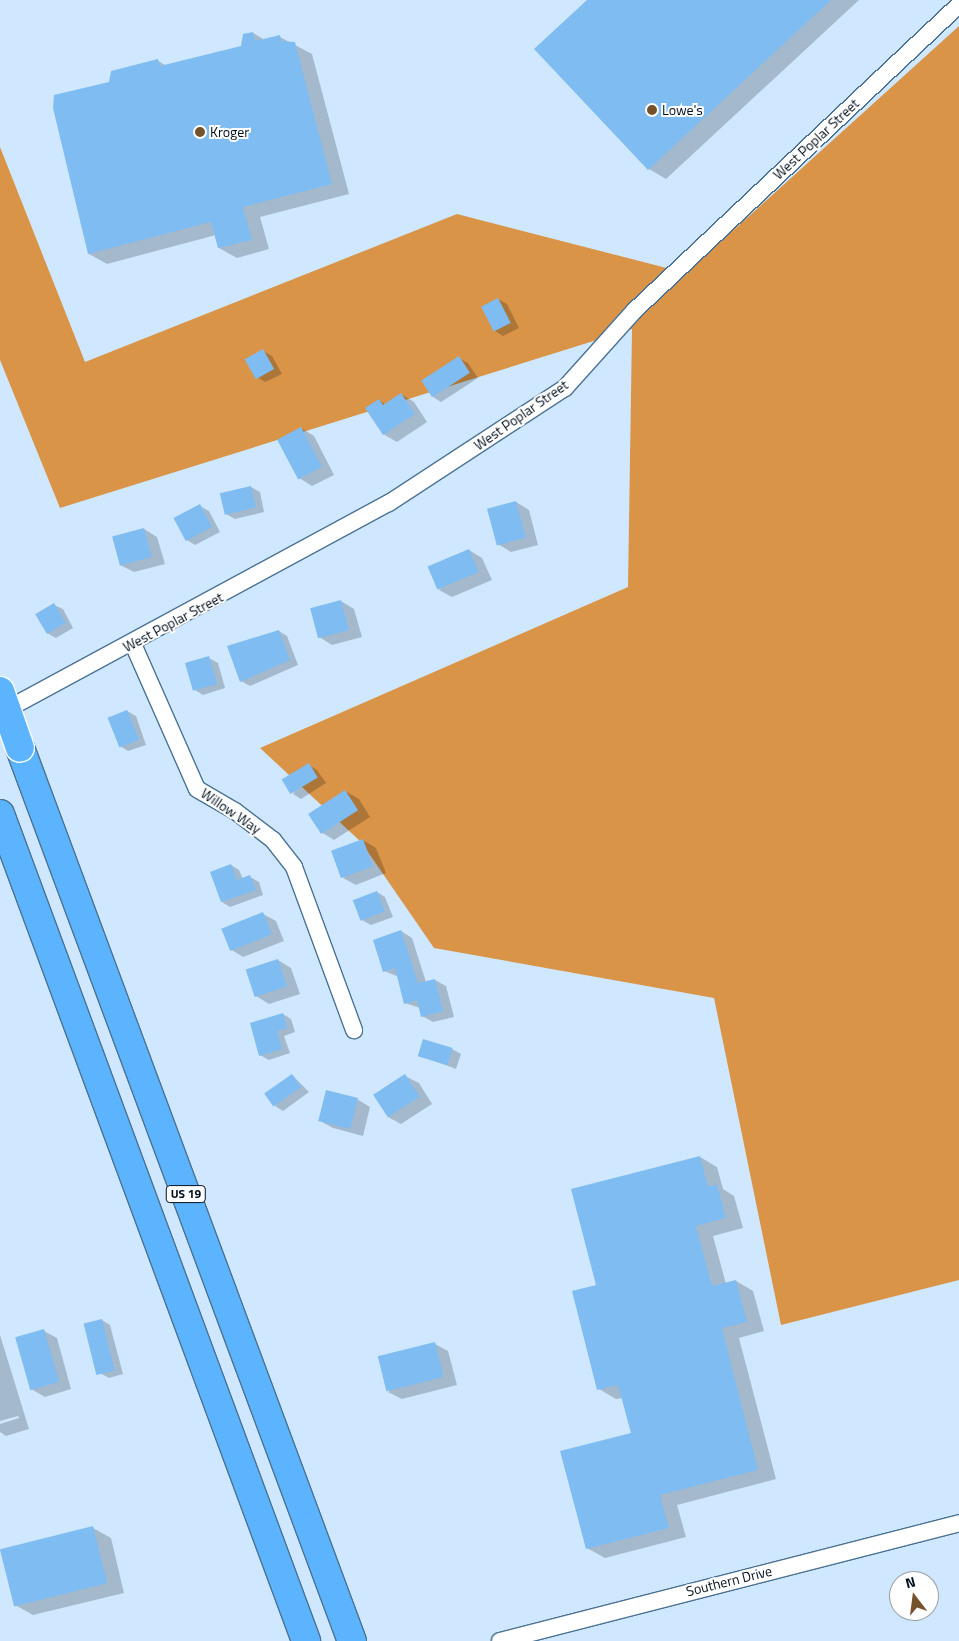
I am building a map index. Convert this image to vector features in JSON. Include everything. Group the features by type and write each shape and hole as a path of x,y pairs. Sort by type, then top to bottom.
{"highway":[{"name":"US 19","path":"0,691 352,1641"},
{"name":"US 19","path":"0,814 306,1641"}],"street":[{"name":"West Poplar Street","path":"0,713 133,644 420,485 565,388 634,311 959,5"},
{"name":"Willow Way","path":"133,644 197,789 235,811 273,840 294,867 354,1030"},
{"name":"Southern Drive","path":"500,1641 959,1523"}],"shaded area":[{"path":"959,26 959,1280 781,1325 714,998 434,948 361,842 260,748 628,587 632,329 60,508 0,360 0,147 85,362 457,214 686,273"}],"building":[{"name":"Lowe's","path":"587,0 831,0 648,170 534,49"},
{"path":"253,32 255,41 280,35 281,41 295,42 332,184 243,207 252,240 218,248 211,222 88,254 53,108 54,95 109,82 111,71 158,59 160,66 241,46 243,34"},
{"path":"498,298 511,323 494,332 481,307"},
{"path":"263,349 274,369 256,379 245,359"},
{"path":"459,356 470,373 432,397 421,381"},
{"path":"401,393 415,414 383,435 365,408 379,399 383,405"},
{"path":"301,427 322,467 298,479 277,440"},
{"path":"251,486 256,507 225,515 220,493"},
{"path":"516,501 526,538 497,545 487,509"},
{"path":"200,504 212,527 186,541 174,518"},
{"path":"144,528 152,557 120,566 112,537"},
{"path":"469,549 479,572 437,590 428,567"},
{"path":"341,600 349,630 318,638 310,608"},
{"path":"54,603 66,623 47,634 35,614"},
{"path":"279,630 290,660 240,682 227,646"},
{"path":"209,656 217,684 193,691 185,663"},
{"path":"127,710 139,740 120,748 108,718"},
{"path":"309,763 318,778 290,794 282,779"},
{"path":"345,790 358,810 321,834 308,814"},
{"path":"363,839 373,866 341,878 331,851"},
{"path":"231,864 237,880 250,875 256,890 221,902 210,872"},
{"path":"377,891 385,912 361,921 353,900"},
{"path":"263,912 272,934 230,951 221,929"},
{"path":"401,930 418,983 435,979 443,1011 421,1017 417,1000 404,1004 395,968 383,972 373,940"},
{"path":"278,959 287,987 255,997 246,970"},
{"path":"283,1013 287,1028 277,1031 282,1049 259,1056 250,1023"},
{"path":"423,1039 453,1048 447,1065 418,1056"},
{"path":"292,1074 301,1087 273,1107 264,1094"},
{"path":"405,1074 420,1097 388,1117 373,1095"},
{"path":"326,1090 358,1098 350,1129 318,1121"},
{"path":"700,1156 708,1187 717,1184 726,1218 696,1226 712,1286 736,1280 747,1322 722,1328 758,1470 660,1495 669,1528 586,1549 560,1451 631,1433 618,1385 597,1390 572,1291 596,1285 571,1189"},
{"path":"102,1319 115,1370 96,1375 84,1324"},
{"path":"44,1329 59,1382 30,1390 15,1337"},
{"path":"435,1342 444,1377 386,1391 378,1356"},
{"path":"93,1526 107,1583 14,1606 0,1549"}],"place":[{"name":"Lowe's","path":"652,110"},
{"name":"Kroger","path":"200,132"}]}
